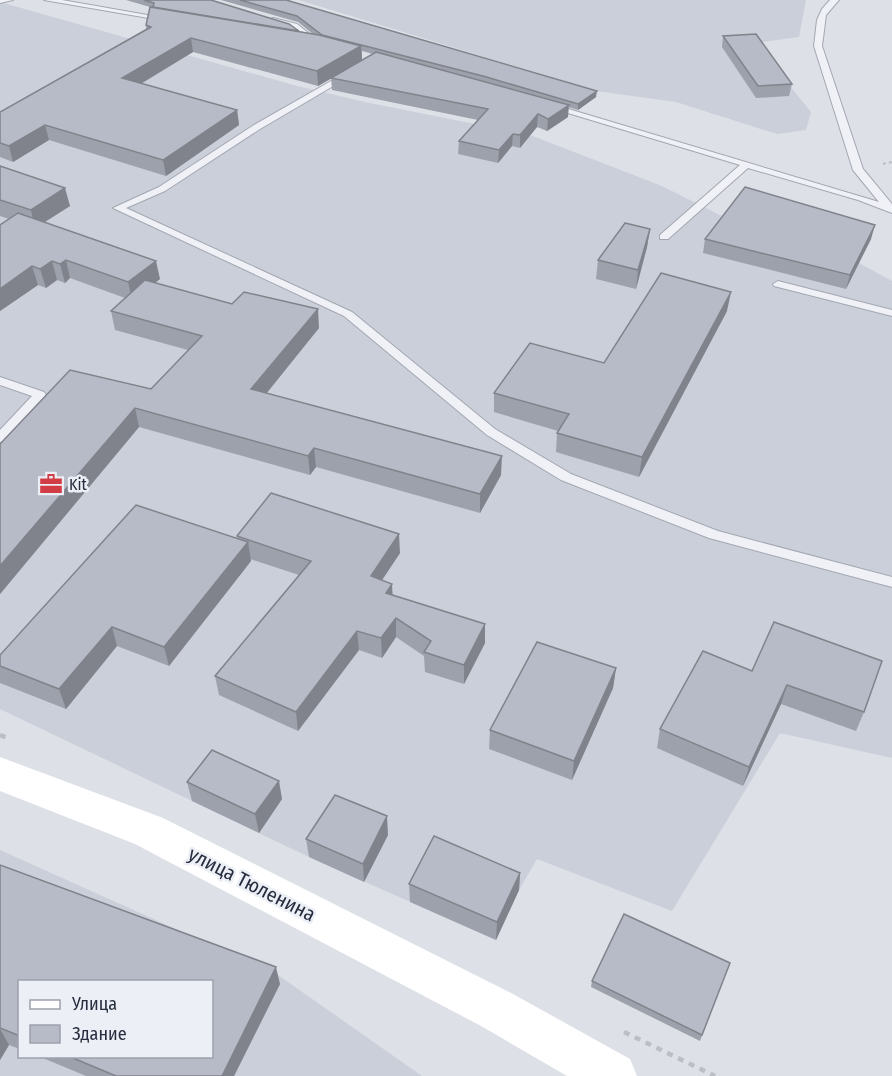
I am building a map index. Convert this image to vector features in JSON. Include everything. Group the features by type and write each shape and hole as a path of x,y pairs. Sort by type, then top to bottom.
{"main road":[{"name":"улица Тюленина","path":"0,774 149,831 497,1010 613,1076"}],"lane":[{"path":"0,1 9,0"},
{"path":"48,0 179,21"},
{"path":"835,0 828,5 818,26 818,46 858,170 891,209"},
{"path":"261,16 294,26 321,45"},
{"path":"297,41 332,48"},
{"path":"356,71 257,127 162,189 118,208 348,314 491,432 566,477 714,535 892,582"},
{"path":"545,105 891,209"},
{"path":"664,237 747,164"},
{"path":"778,284 892,313"},
{"path":"0,381 40,395 0,438"}],"shaded area":[{"path":"299,0 806,0 799,37 755,43 811,112 806,130 777,134 676,102 596,91"},
{"path":"0,2 297,86 530,135 662,186 720,215 859,263 892,281 892,758 780,733 672,911 537,859 519,890 496,940 309,857 0,709"},
{"path":"0,850 278,975 422,1076 0,1076"}],"building":[{"path":"144,0 211,0 289,24 299,31 153,7 154,3"},
{"path":"240,0 286,0 597,91 578,104 483,76 322,35 297,16"},
{"path":"150,7 319,35 361,46 317,71 191,38 122,78 237,110 163,160 45,125 9,146 0,143 0,112 151,27 146,25"},
{"path":"756,34 792,84 758,86 723,36"},
{"path":"376,52 569,105 548,119 538,114 520,135 513,134 499,150 459,141 488,109 331,78"},
{"path":"0,166 65,188 31,210 0,200"},
{"path":"745,187 875,225 850,275 705,239"},
{"path":"18,213 156,261 128,282 66,260 60,264 52,261 40,269 32,266 0,289 0,225"},
{"path":"625,223 650,229 638,270 598,260"},
{"path":"661,273 731,292 642,457 557,433 569,414 494,393 530,343 604,363"},
{"path":"145,280 232,304 244,292 318,309 251,389 502,456 480,494 314,448 308,456 135,408 0,566 0,444 70,370 151,389 202,336 111,311"},
{"path":"271,493 399,534 371,576 392,584 386,593 485,624 464,665 424,652 431,641 396,618 381,638 357,631 296,712 215,676 311,561 237,536"},
{"path":"136,505 248,542 164,647 112,627 59,689 0,666 0,655"},
{"path":"774,622 882,661 864,712 787,685 749,767 660,729 703,651 752,671"},
{"path":"537,642 616,668 574,761 490,730"},
{"path":"212,750 279,781 255,814 187,782"},
{"path":"335,795 387,816 363,864 306,839"},
{"path":"434,836 520,873 497,922 409,884"},
{"path":"0,865 276,967 222,1076 116,1076 73,1058 213,1058 213,980 18,980 18,1035 0,1028"},
{"path":"624,914 730,963 702,1035 592,981"}],"place":[{"name":"Kit","path":"51,484"}]}
